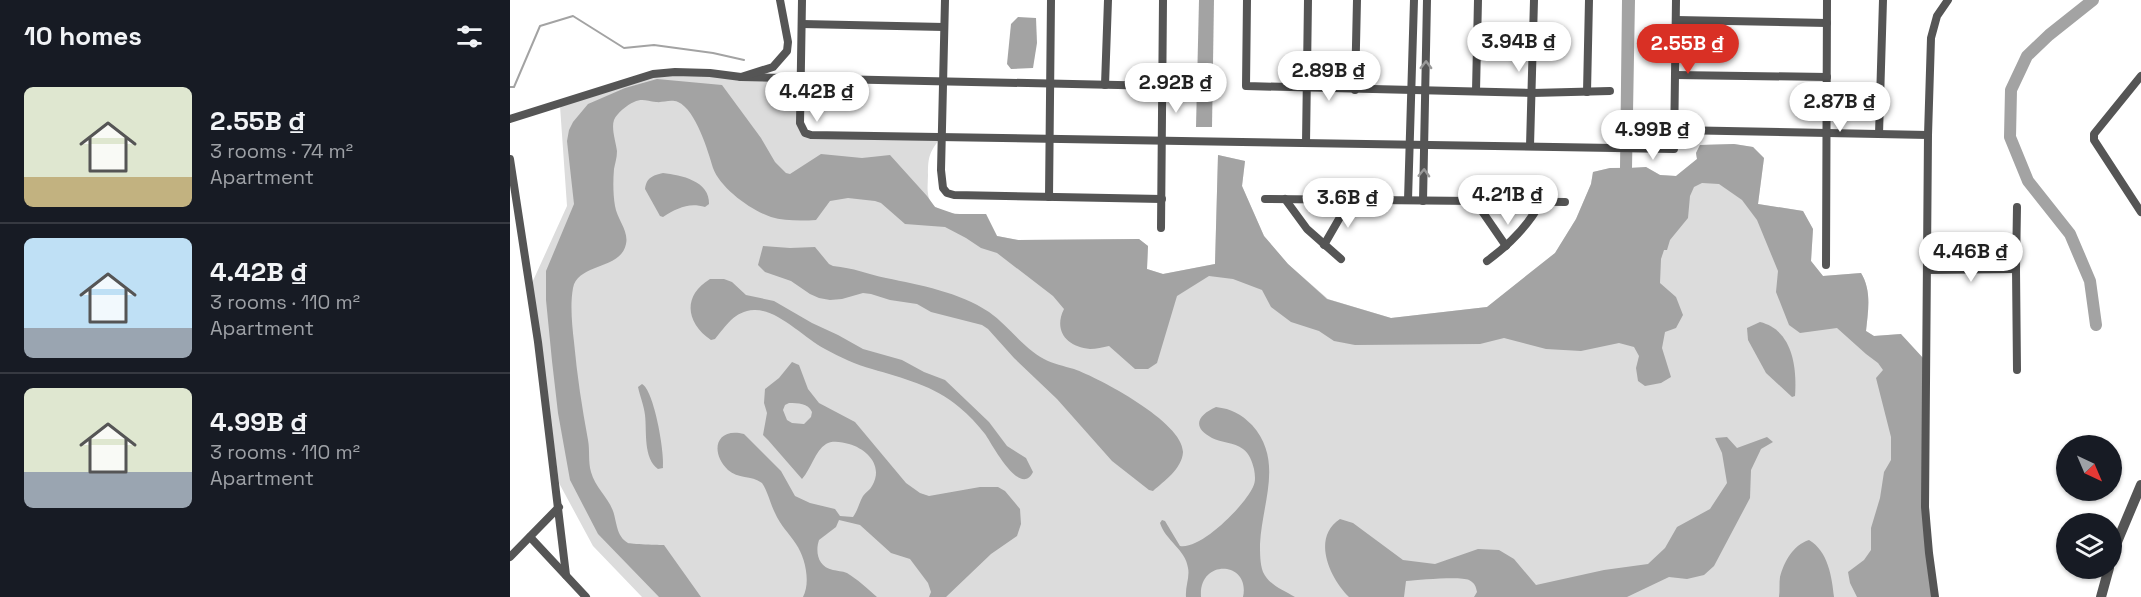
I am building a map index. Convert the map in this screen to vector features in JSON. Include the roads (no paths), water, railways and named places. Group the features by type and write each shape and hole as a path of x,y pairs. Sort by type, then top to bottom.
{"street":[{"path":"741,77 773,67 787,51 788,42 780,0"},
{"path":"802,0 800,123 807,134 1618,148 1674,148 1676,0"},
{"path":"945,0 941,170 943,188 947,193 954,195 1162,199"},
{"path":"1049,197 1052,0"},
{"path":"1105,85 1108,0"},
{"path":"1161,228 1164,0"},
{"path":"1247,0 1246,86 1532,93 1610,91"},
{"path":"1306,143 1308,0"},
{"path":"1355,90 1357,0"},
{"path":"1408,200 1414,0"},
{"path":"1423,201 1427,0"},
{"path":"1476,91 1478,0"},
{"path":"1530,146 1534,0"},
{"path":"1587,92 1589,0"},
{"path":"1826,265 1827,0"},
{"path":"1879,134 1883,0"},
{"path":"1935,597 1925,507 1928,135 1932,38 1937,16 1948,0"},
{"path":"1676,21 1827,23"},
{"path":"802,24 944,27"},
{"path":"510,119 653,74 675,72 741,77 1163,86"},
{"path":"1675,75 1827,77"},
{"path":"2140,80 2094,134 2094,140 2141,212"},
{"path":"1674,130 1928,135"},
{"path":"510,159 538,342 566,575"},
{"path":"1265,199 1565,202"},
{"path":"1285,199 1307,229 1341,259"},
{"path":"1324,245 1350,200"},
{"path":"1475,201 1506,246"},
{"path":"1487,261 1506,246 1527,224 1541,202"},
{"path":"2017,207 2017,370"},
{"path":"1927,270 2016,269"},
{"path":"2122,533 2141,485"},
{"path":"510,557 559,507"},
{"path":"530,537 586,597"},
{"path":"2101,597 2106,579"}],"waterway":[{"path":"2093,0 2027,56 2011,90 2010,137 2028,181 2070,234 2090,281 2096,325"},
{"path":"510,87 514,87 540,26 573,16 624,48 654,45 713,53 744,60"}]}
